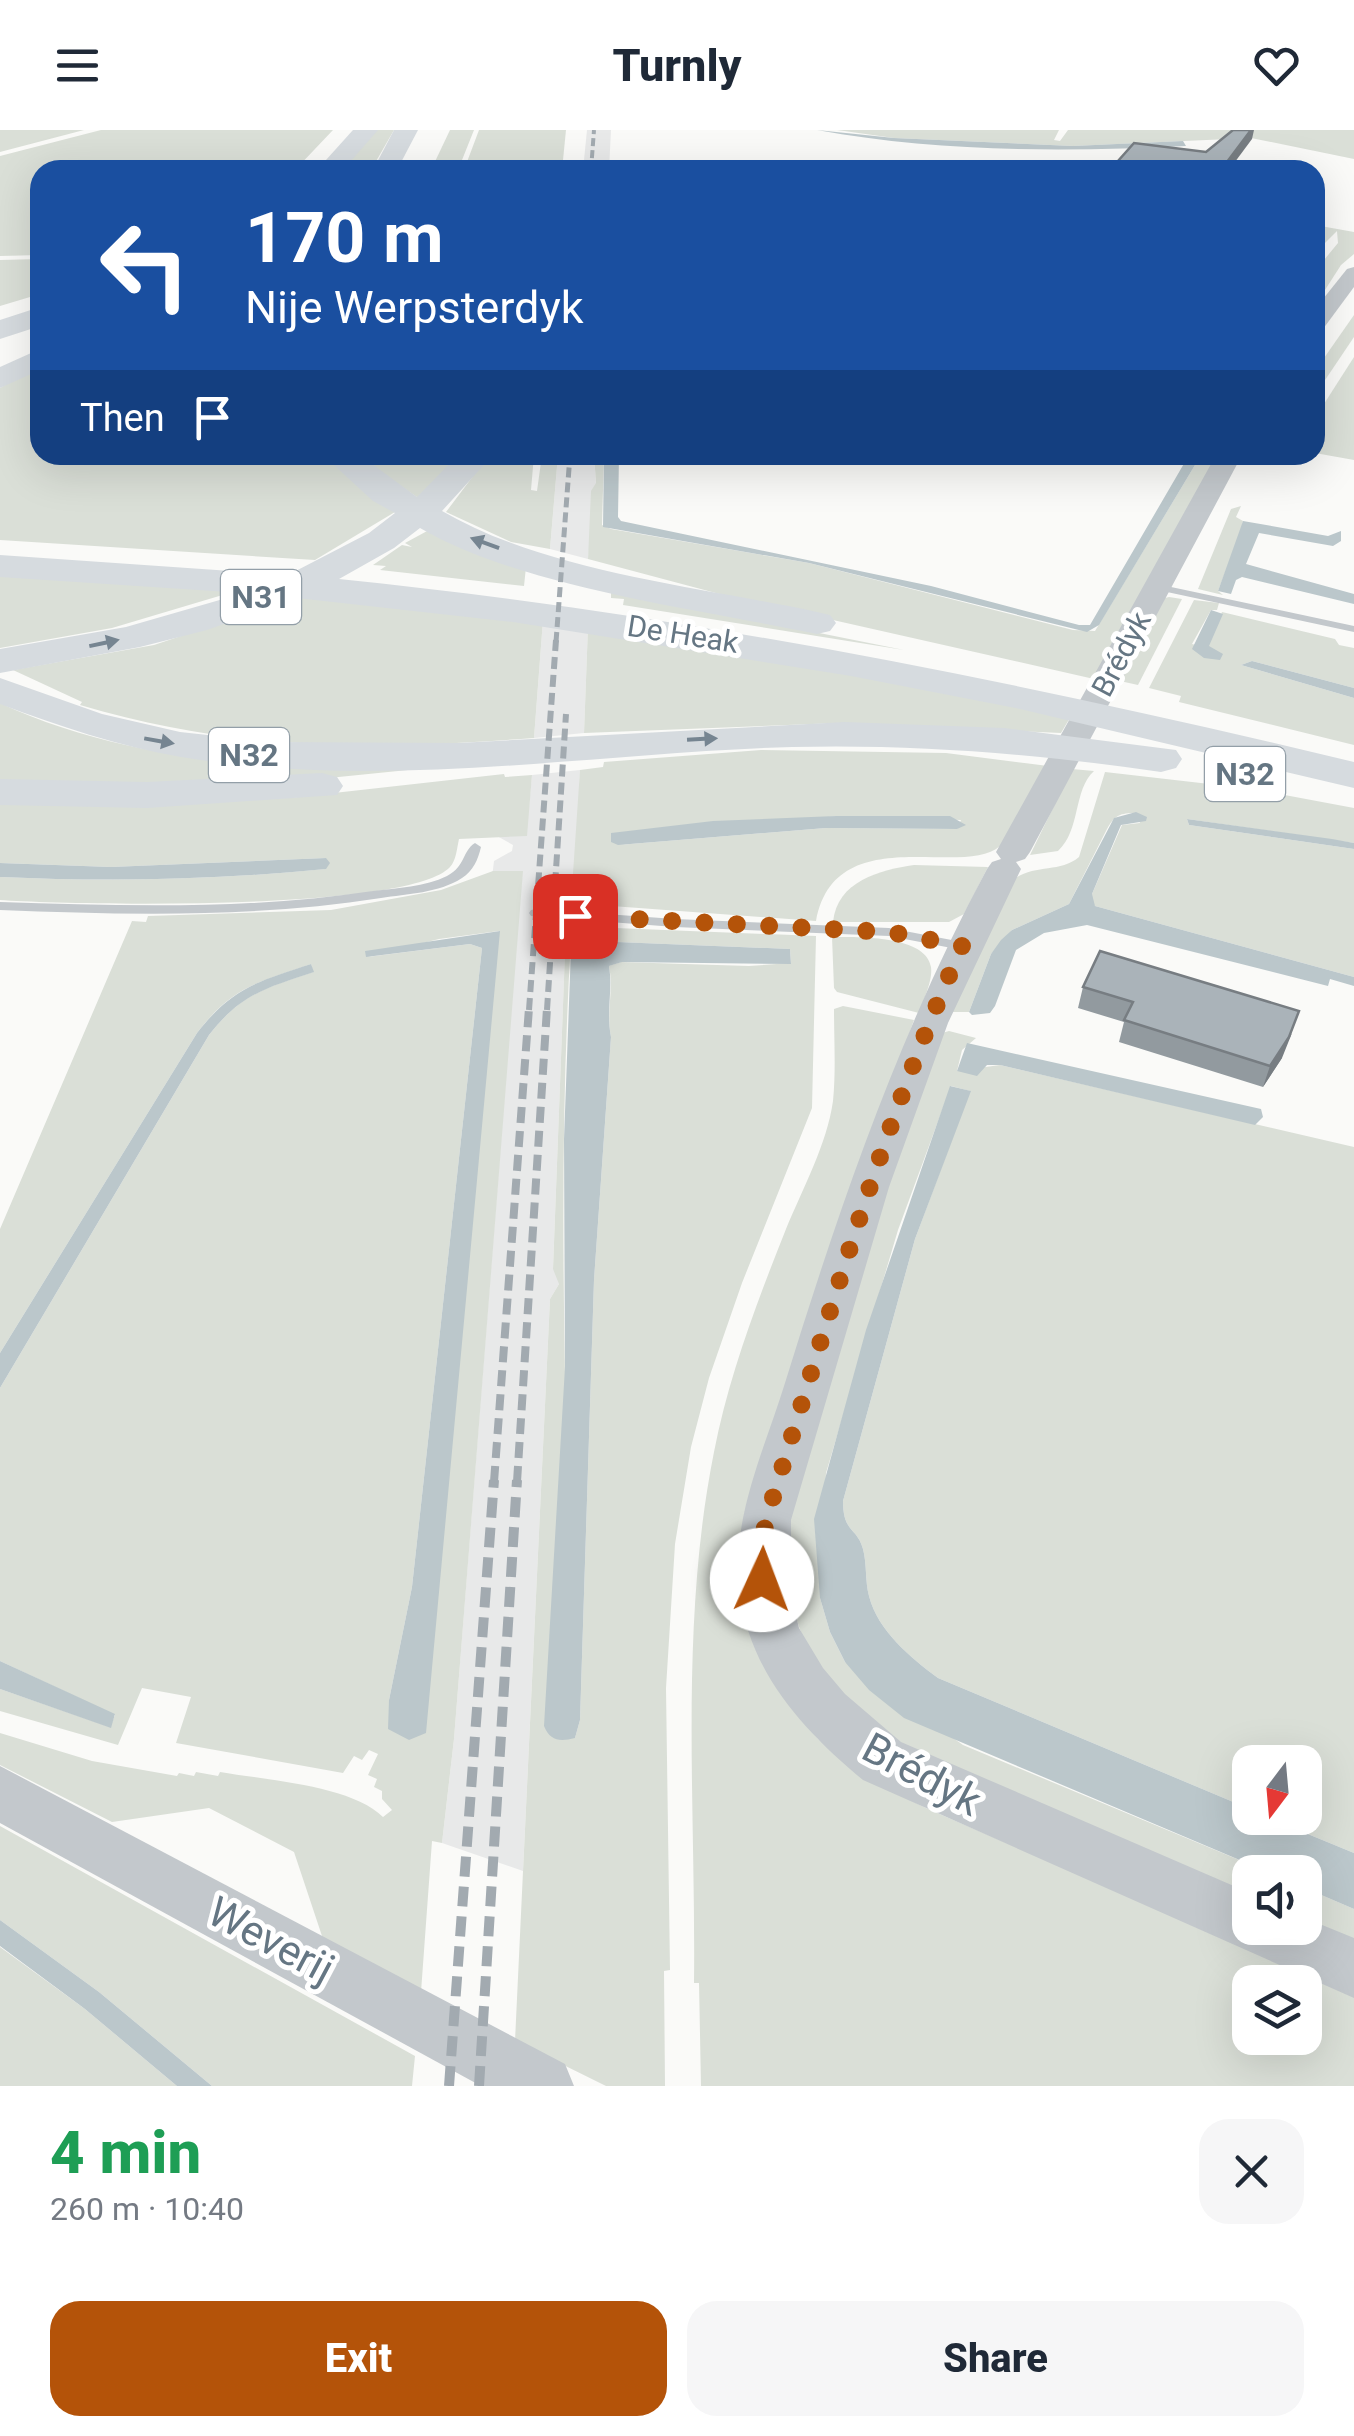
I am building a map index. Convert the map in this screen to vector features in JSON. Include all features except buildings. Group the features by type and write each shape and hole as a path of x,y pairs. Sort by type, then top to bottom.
{"highway":[{"path":"338,160 366,130"},
{"path":"390,160 406,130"},
{"path":"0,330 30,320"},
{"path":"0,357 30,347"},
{"path":"0,380 30,364"},
{"name":"N31","path":"352,465 396,501 443,526 527,557 610,603"},
{"name":"N31","path":"3,670 180,624 319,574 385,537 431,504 467,465"},
{"name":"De Heak","path":"0,554 347,584 522,604 610,603 804,654 1116,698 1153,730 1354,754"},
{"name":"De Heak","path":"0,566 255,576"},
{"name":"N32","path":"3,670 104,728 230,753 371,760 506,760"},
{"name":"De Heak","path":"1059,692 1153,730 1354,775"},
{"name":"N32","path":"0,792 220,794 605,746 836,734 1034,744 1153,730 1354,797"}],"street":[{"path":"1325,311 1354,273"},
{"name":"Brédyk","path":"1225,465 962,946 912,1064 766,1520 760,1560 770,1623 800,1684 834,1724 882,1761 1232,1916"},
{"name":"Weverij","path":"0,1793 543,2086"},
{"path":"1300,1945 1354,1968"}],"lane":[{"path":"1158,586 1354,629"},
{"path":"0,906 166,910 308,906 436,884 463,872 476,847"},
{"path":"536,913 890,932 962,946"}],"shaded area":[{"path":"0,130 84,130 0,152"},
{"path":"101,130 333,130 304,160 30,160 30,255 0,256 0,156"},
{"path":"373,130 394,130 377,160 345,160"},
{"path":"450,130 474,130 462,160 436,160"},
{"path":"479,130 566,130 563,160 468,160"},
{"path":"587,130 611,130 610,160 584,160"},
{"path":"817,130 894,138 1073,146 1183,141 1186,146 1094,149 954,146"},
{"path":"837,130 1059,130 1054,140 1060,141 1068,130 1354,130 1354,159 1251,138 1073,146 894,138"},
{"path":"1325,227 1354,232 1354,254 1341,265 1325,290 1325,259 1338,243 1337,231 1325,243"},
{"path":"30,259 30,297 0,306 0,260"},
{"path":"1354,315 1354,337 1325,380 1325,357"},
{"path":"1354,357 1354,460 1325,455 1325,402"},
{"path":"30,371 30,465 340,465 395,512 315,560 0,540 0,388"},
{"path":"371,465 454,465 421,500"},
{"path":"481,465 533,465 531,490 537,491 541,465 557,465 550,549 511,542 446,512"},
{"path":"557,465 595,465 588,559 550,549"},
{"path":"595,465 604,465 602,525 611,529 809,563 1073,630 1095,631 1195,465 1212,465 1094,679 727,596 588,559 591,491 596,483"},
{"path":"604,465 619,465 621,521 931,586 1090,625 1183,465 1195,465 1099,625 1087,632 809,563 603,527"},
{"path":"1241,506 1236,517 1243,521 1241,531 1218,591 1223,595 1198,589 1231,509"},
{"path":"1243,521 1328,536 1341,531 1341,541 1333,546 1259,533 1246,564 1354,594 1354,604 1242,577 1236,580 1231,594 1218,591"},
{"path":"429,530 526,567 524,586 380,570 386,566 373,565 402,545 412,547 405,543"},
{"path":"0,570 246,588 112,628 0,648"},
{"path":"611,591 904,650 623,605 624,599 611,598"},
{"path":"307,594 543,620 534,738 362,745 306,744 195,732 80,705 82,702 13,670 154,645"},
{"path":"1165,598 1182,599 1138,685 1120,681"},
{"path":"1194,600 1219,603 1192,644 1211,649 1208,646 1222,612 1335,639 1339,645 1354,648 1354,688 1252,661 1241,665 1354,698 1354,745 1179,702 1181,696 1149,688"},
{"path":"1211,610 1223,614 1209,646 1223,654 1220,660 1204,658 1192,649"},
{"path":"543,620 588,626 584,733 534,738"},
{"path":"588,626 1071,716 1061,733 838,723 584,733"},
{"path":"1252,661 1354,688 1354,698 1241,665"},
{"path":"0,703 49,723 149,750 251,763 408,770 289,782 0,783"},
{"path":"761,750 946,753 1048,766 1000,846 983,854 902,857 848,870 828,890 816,921 571,903 580,770 603,767 604,762","holes":["836,816 961,820 957,829 826,828 618,845"]},
{"path":"1072,769 1094,771 1083,789 1070,832 1058,851 1030,855"},
{"path":"580,770 579,797 599,894 595,929 566,927 553,1268 559,1284 550,1299 523,1871 442,1843 454,1739 517,937 491,886 494,861 512,851 513,845 497,836 529,806 532,775"},
{"path":"1105,772 1253,789 1354,808 1354,843 1187,819 1189,825 1354,849 1354,977 1095,906 1090,901 1092,894 1122,825 1140,823 1136,813 1130,813 1118,816 1110,824 1069,904 1012,930 991,954 969,1012 948,1012 1014,879 1079,857"},
{"path":"504,774 532,775 527,836 459,839 450,867 421,882 308,899 162,904 0,900 0,877 122,880 244,876 325,869 326,858 111,867 0,863 0,800 289,798"},
{"path":"1136,812 1147,817 1146,821 1121,825 1092,894 1095,906 1354,977 1354,986 1330,979 1328,986 1087,925 1044,933 1016,950 995,1006 990,1013 972,1015 969,1012 991,954 1001,940 1012,930 1069,904 1114,818"},
{"path":"950,816 966,825 957,829 826,828 618,845 611,842 611,833 713,821"},
{"path":"1187,819 1332,839 1354,843 1354,849 1189,825"},
{"path":"326,858 330,863 326,869 244,876 122,880 0,877 0,863 111,867"},
{"path":"914,865 988,867 964,914 949,922 833,922 836,908 851,887 874,874"},
{"path":"493,871 523,871 454,1739 442,1843 432,1841 421,1992 323,1939 294,1852 209,1808 112,1822 0,1765 0,1733 92,1761 177,1776 194,1776 196,1772 218,1776 220,1772 283,1781 350,1798 383,1817 392,1810 382,1799 382,1791 374,1787 377,1779 368,1775 378,1754 369,1750 362,1760 354,1756 343,1773 176,1743 191,1697 142,1688 118,1745 0,1711 0,1689 110,1727 115,1715 0,1661 0,1388 209,1035 243,1001 313,972 311,964 247,988 222,1005 197,1033 0,1353 0,1229 132,921 146,922 148,916 331,910 441,890","holes":["499,931 409,1740 389,1700 412,1587 482,948 470,944 367,957 439,939"]},
{"path":"566,926 816,936 812,1108 742,1283 709,1378 691,1447 675,1544 666,1688 670,1970 664,1971 665,2086 606,2086 515,2041 550,1299 559,1284 553,1269","holes":["588,932 616,935 616,942 790,949 791,963 749,966 621,962 609,966 611,1037 594,1280 580,1720 575,1738 563,1239 571,940"]},
{"path":"500,931 426,1733 409,1740 388,1729 389,1700 412,1587 482,948 470,944 366,957 365,951"},
{"path":"588,932 617,935 617,942 790,949 791,964 622,962 609,966 611,1037 594,1280 580,1720 575,1738 560,1740 549,1735 544,1726 565,1367 564,1139 572,936"},
{"path":"832,937 889,940 917,949 931,967 919,1013 837,992"},
{"path":"311,964 314,972 244,1001 209,1035 0,1388 0,1353 197,1033 222,1005 247,988"},
{"path":"843,1006 914,1020 842,1221 746,1517 781,1694 818,1739 870,1780 1232,1941 1232,1945 1241,1945 1287,1965 1232,1965 1232,2055 1322,2055 1322,1980 1354,1994 1354,2086 701,2086 699,1983 694,1983 692,1717 696,1584 703,1518 720,1423 736,1367 786,1229 820,1150 830,1117 834,1009"},
{"path":"942,1033 976,1038 962,1050 957,1071 1000,1065 1354,1147 1354,1853 1310,1835 1322,1835 1322,1745 1232,1745 1232,1801 938,1678 896,1642 873,1609 863,1549 845,1519 843,1501 915,1239 970,1091 951,1086 898,1230 826,1473 820,1598 830,1632 845,1662 963,1745 1232,1857 1232,1889 893,1742 859,1714 812,1656 791,1592 788,1557 798,1474 927,1062"},
{"path":"967,1043 1261,1109 1263,1117 1255,1125 1000,1065 987,1065 977,1076 957,1071"},
{"path":"950,1086 971,1091 915,1239 843,1501 845,1519 863,1549 873,1609 896,1642 938,1678 1232,1801 1232,1835 1310,1835 1354,1853 1354,1909 1322,1895 1322,1855 1232,1857 904,1718 869,1690 845,1662 830,1632 820,1598 814,1519 866,1330"},
{"path":"0,1661 115,1714 111,1728 0,1689"},
{"path":"0,1826 415,2056 412,2086 212,2086 99,1992 0,1920"},
{"path":"1322,1895 1354,1909 1354,1942 1322,1928"},
{"path":"0,1920 99,1992 212,2086 177,2086 85,2009 0,1946"},
{"path":"0,1947 85,2009 177,2086 0,2086"}],"railway":[{"path":"592,160 594,130"},
{"path":"556,642 569,465"},
{"path":"529,1010 556,640"},
{"path":"547,1010 566,714"},
{"path":"494,1482 529,1008"},
{"path":"517,1482 547,1008"},
{"path":"449,2086 494,1480"},
{"path":"479,2086 517,1480"}],"route":[{"path":"575,916 890,932 962,946 912,1064 858,1226 766,1520 760,1560 762,1580"}]}
